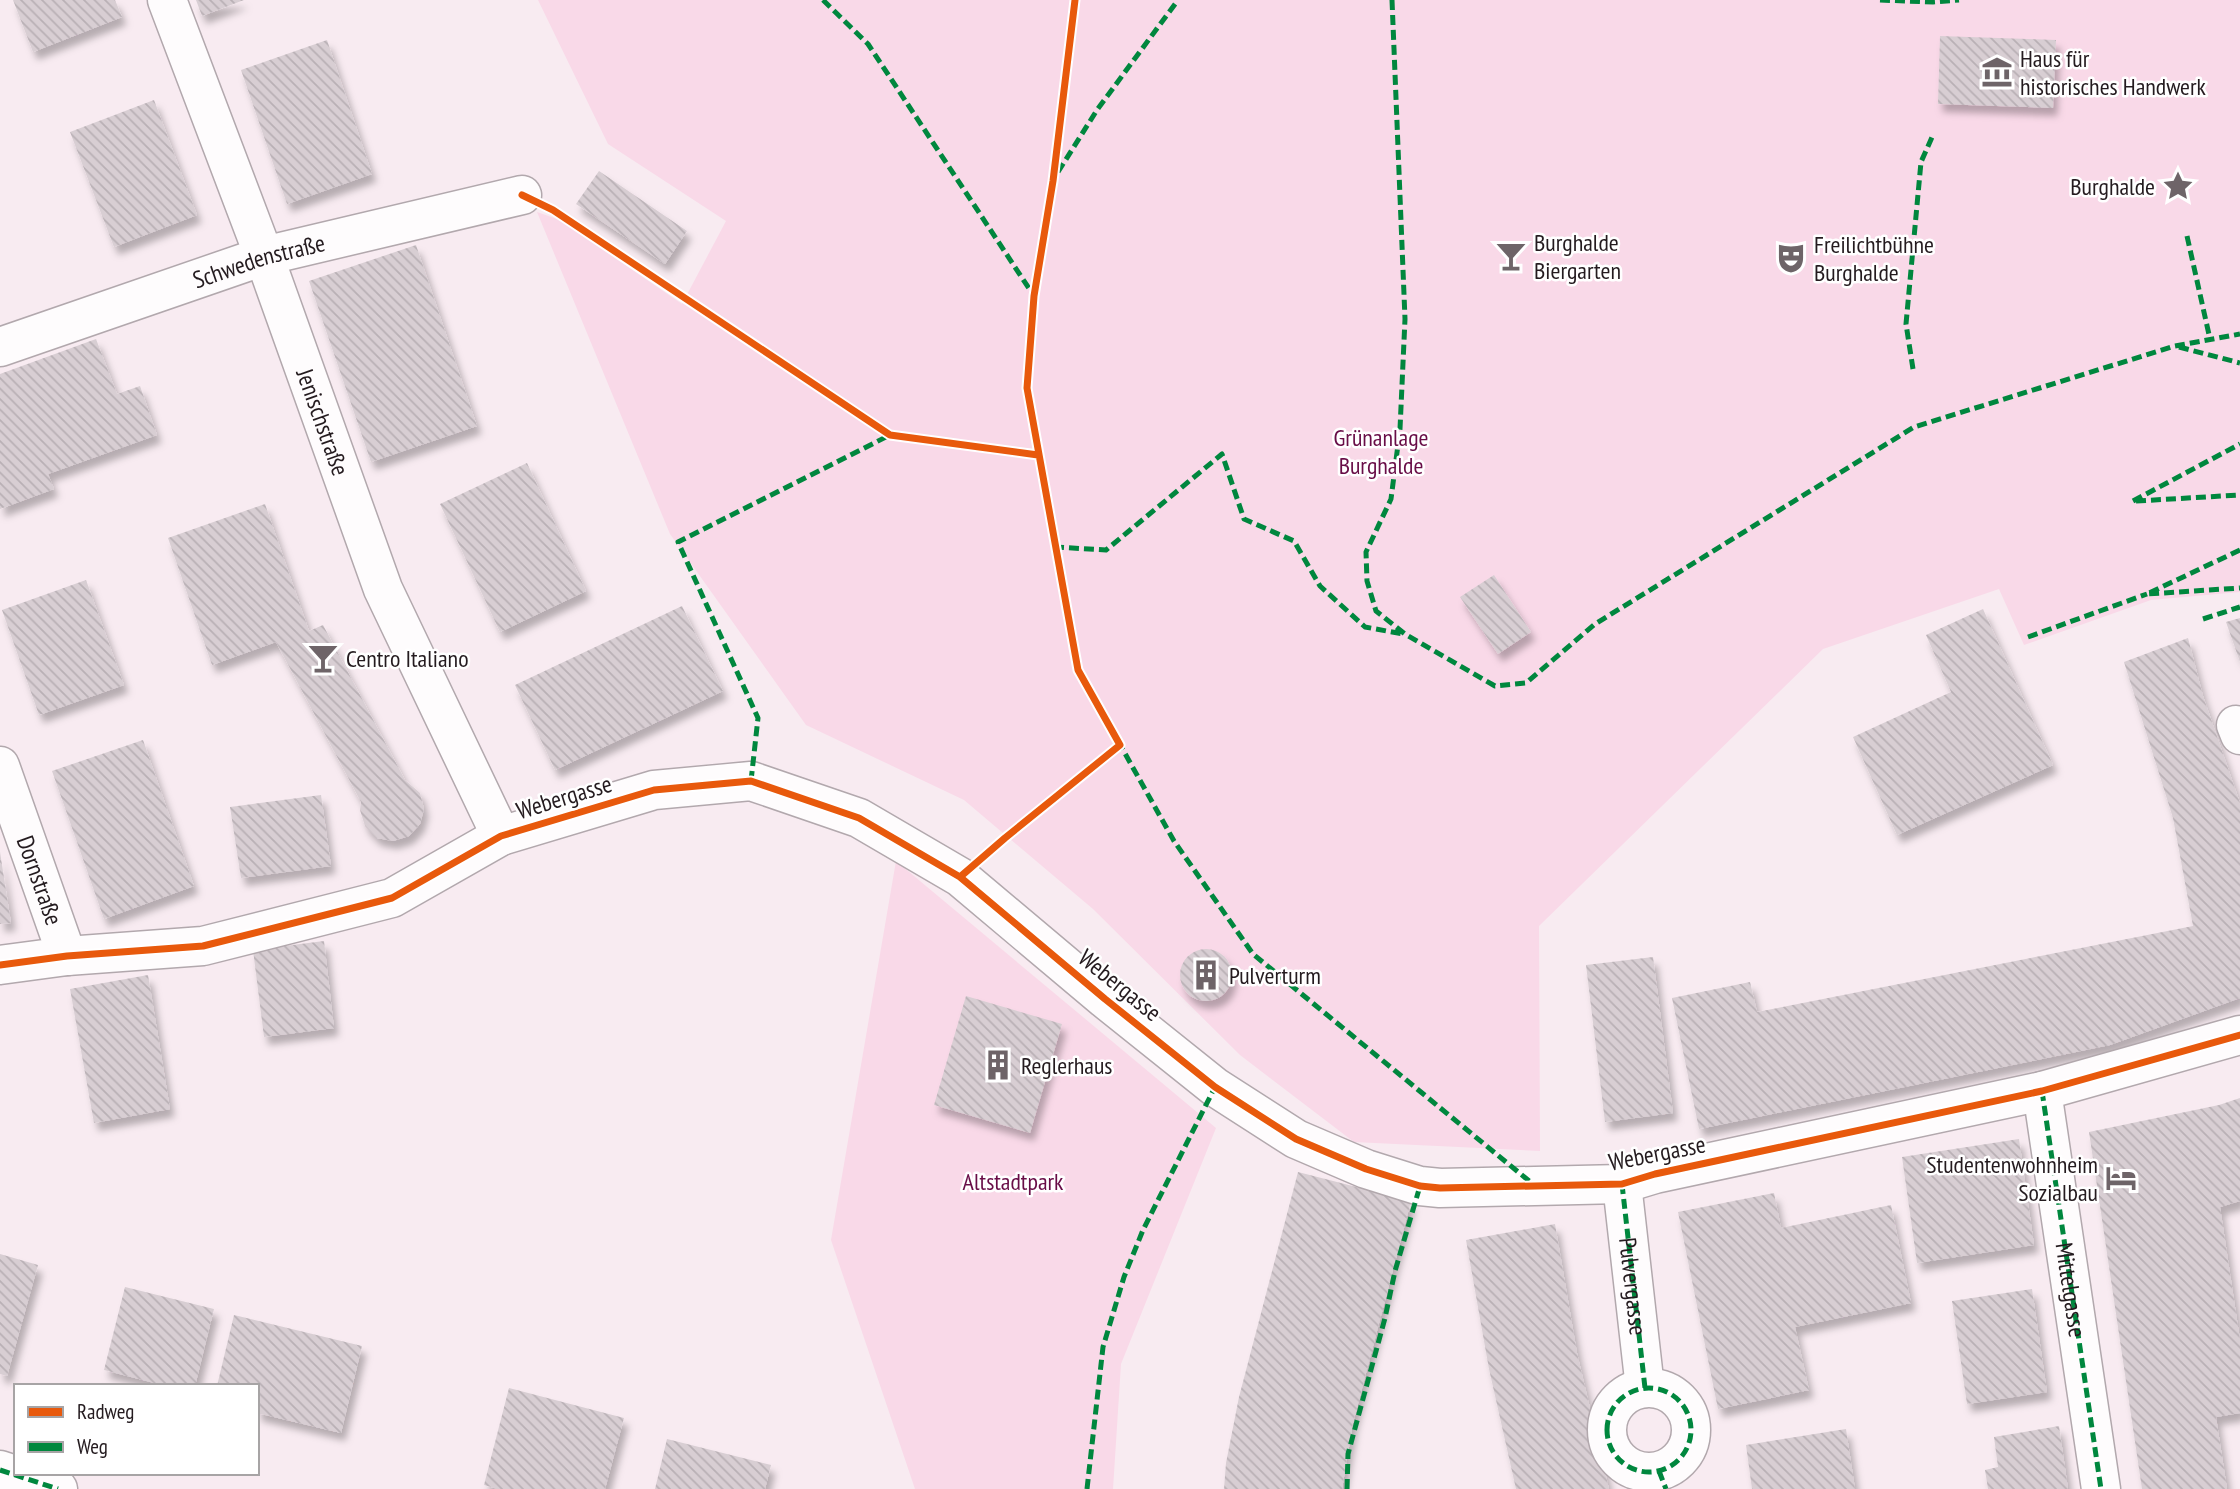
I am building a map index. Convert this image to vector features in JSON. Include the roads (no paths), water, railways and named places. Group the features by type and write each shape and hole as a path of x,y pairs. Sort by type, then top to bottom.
{"street":[{"name":"Jenischstraße","path":"167,0 264,256 383,589 501,836"},
{"name":"Schwedenstraße","path":"0,347 264,256 522,195"},
{"name":"Dornstraße","path":"0,766 67,956"},
{"name":"Webergasse","path":"0,965 67,956 203,946 392,898 501,836 654,790 751,781 859,818 960,877 1215,1087 1296,1139 1366,1169 1420,1186 1440,1188 1622,1184 1656,1174 2042,1091 2240,1035"},
{"name":"Mittelgasse","path":"2042,1091 2101,1489"},
{"name":"Pulvergasse","path":"1622,1184 1645,1388"},
{"path":"1645,1388 1659,1389 1680,1402 1691,1426 1687,1449 1663,1480 1620,1462 1611,1451 1606,1437 1611,1410 1620,1399 1632,1391 1645,1388"},
{"path":"17,1475 58,1489"}],"place":[{"name":"Haus für historisches Handwerk","path":"1997,72"},
{"name":"Burghalde","path":"2178,186"},
{"name":"Burghalde Biergarten","path":"1511,256"},
{"name":"Freilichtbühne Burghalde","path":"1791,258"},
{"name":"Centro Italiano","path":"323,658"},
{"name":"Pulverturm","path":"1206,975"},
{"name":"Reglerhaus","path":"998,1065"},
{"name":"Studentenwohnheim Sozialbau","path":"2121,1178"}],"park label":[{"name":"Grünanlage Burghalde","path":"1381,451"},
{"name":"Altstadtpark","path":"1013,1181"}]}
